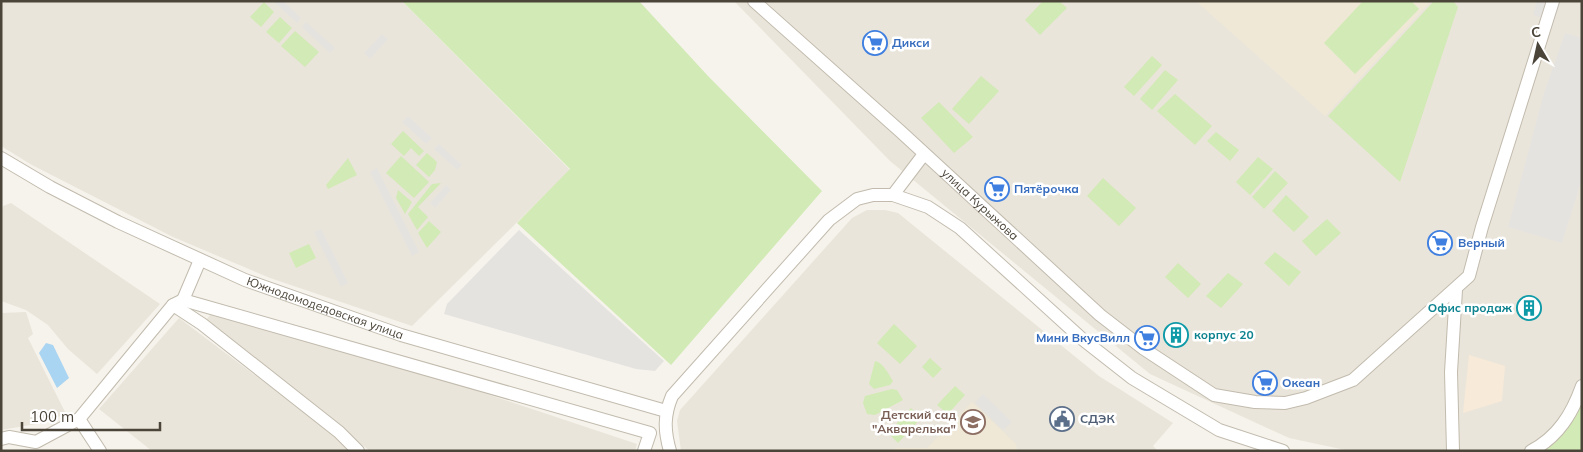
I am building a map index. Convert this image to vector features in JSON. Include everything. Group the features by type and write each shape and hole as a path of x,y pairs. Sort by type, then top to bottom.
{"street":[{"name":"улица Курыжова","path":"754,1 1100,316 1186,378 1214,394 1255,402 1285,403 1306,398 1353,380 1456,290 1469,276 1482,227 1553,1"},
{"path":"893,195 924,154"},
{"name":"Южнодомодедовская улица","path":"1,158 59,191 245,280 360,322 666,411"},
{"path":"670,451 665,426 666,411 672,396 829,220 857,199 873,195 893,195 928,207 960,228 1081,338 1132,378 1220,430 1283,451"},
{"path":"1,439 9,437 36,442 79,419 178,302 200,260"},
{"path":"1453,451 1451,372 1456,290"},
{"path":"178,302 210,330 340,432 358,451"},
{"path":"178,302 650,432 644,451"},
{"path":"1531,451 1546,443 1557,433 1576,403 1582,386"},
{"path":"79,419 100,451"}],"shaded area":[{"path":"1,1 402,1 570,170 412,326 270,278 173,237 32,165 1,146"},
{"path":"273,1 283,1 301,18 297,23"},
{"path":"734,1 1582,1 1582,377 1558,435 1536,451 1350,451 1289,438 1150,374 890,161"},
{"path":"1196,1 1431,1 1325,116"},
{"path":"1537,1 1561,1 1554,22 1533,15"},
{"path":"306,22 335,48 330,53 302,27"},
{"path":"1565,33 1582,38 1582,179 1562,243 1508,227 1544,93"},
{"path":"382,34 388,39 370,59 364,53"},
{"path":"408,116 432,138 426,144 402,122"},
{"path":"439,144 462,165 457,170 434,149"},
{"path":"377,168 419,252 412,256 370,172"},
{"path":"446,185 451,190 435,208 430,203"},
{"path":"11,203 160,304 97,374 68,349 48,325 26,310 1,301 1,211 3,206"},
{"path":"867,210 885,210 898,213 1099,376 1173,423 1153,446 1158,451 681,451 677,421 680,410 852,218"},
{"path":"321,229 348,283 341,287 314,232"},
{"path":"519,230 664,361 655,371 636,369 444,314 447,304"},
{"path":"26,312 33,334 28,338 65,412 54,421 1,430 1,313"},
{"path":"212,312 457,384 637,444 635,451 370,451 205,322"},
{"path":"179,318 332,433 351,451 152,451 99,409"},
{"path":"1469,355 1505,366 1502,401 1463,413"},
{"path":"983,394 1012,422 1003,430 975,403"},
{"name":"Детский сад \"Акварелька\"","path":"972,402 1016,444 1017,451 893,451 896,448 927,448"}],"green space":[{"path":"402,1 639,1 708,76 822,191 671,365 517,223 570,169"},
{"path":"1043,1 1059,1 1067,8 1040,35 1025,20"},
{"path":"1363,1 1411,1 1419,9 1355,74 1324,43"},
{"path":"1434,1 1453,1 1458,7 1400,182 1328,116"},
{"path":"264,2 274,12 261,27 250,17"},
{"path":"280,17 292,28 279,43 266,32"},
{"path":"295,31 319,52 305,67 281,46"},
{"path":"1152,56 1162,65 1134,96 1124,87"},
{"path":"1165,70 1178,80 1152,110 1140,99"},
{"path":"981,76 999,91 969,124 952,109"},
{"path":"1175,94 1212,126 1195,145 1157,111"},
{"path":"939,102 973,137 954,153 921,118"},
{"path":"403,131 424,151 419,156 411,148 404,156 391,144"},
{"path":"1216,132 1239,150 1230,161 1207,141"},
{"path":"427,153 437,162 435,170 429,177 416,165"},
{"path":"401,156 429,182 414,198 386,173"},
{"path":"1258,157 1273,169 1250,195 1236,182"},
{"path":"348,158 357,175 328,189 326,185"},
{"path":"1275,171 1288,183 1264,209 1252,197"},
{"path":"1103,178 1136,208 1119,226 1087,196"},
{"path":"441,183 418,207 428,217 417,230 408,214 432,184"},
{"path":"398,190 412,202 405,214 396,198"},
{"path":"1286,195 1309,217 1294,232 1272,211"},
{"path":"1327,219 1341,233 1316,256 1302,241"},
{"path":"429,221 441,232 427,248 418,233"},
{"path":"309,244 316,258 296,268 289,253"},
{"path":"1275,252 1301,272 1289,286 1264,263"},
{"path":"1178,263 1201,284 1188,298 1165,277"},
{"path":"1228,273 1243,284 1221,308 1206,296"},
{"path":"894,324 917,346 900,364 877,343"},
{"path":"930,358 942,369 933,378 922,367"},
{"path":"875,361 881,364 888,372 893,381 890,385 874,389 869,384"},
{"path":"1582,377 1582,451 1536,451 1558,435"},
{"path":"955,386 965,395 948,414 937,405"},
{"path":"892,389 897,390 903,400 875,415 867,414 863,403 865,396"},
{"path":"911,408 921,418 898,443 888,433"}],"water":[{"path":"46,343 53,345 69,378 57,388 39,353"}],"place":[{"name":"Дикси","path":"875,43"},
{"name":"Пятёрочка","path":"997,189"},
{"name":"Верный","path":"1440,243"},
{"name":"Офис продаж","path":"1529,308"},
{"name":"корпус 20","path":"1176,335"},
{"name":"Мини ВкусВилл","path":"1147,338"},
{"name":"Океан","path":"1265,383"},
{"name":"СДЭК","path":"1062,419"},
{"name":"Детский сад \"Акварелька\"","path":"973,422"}]}
